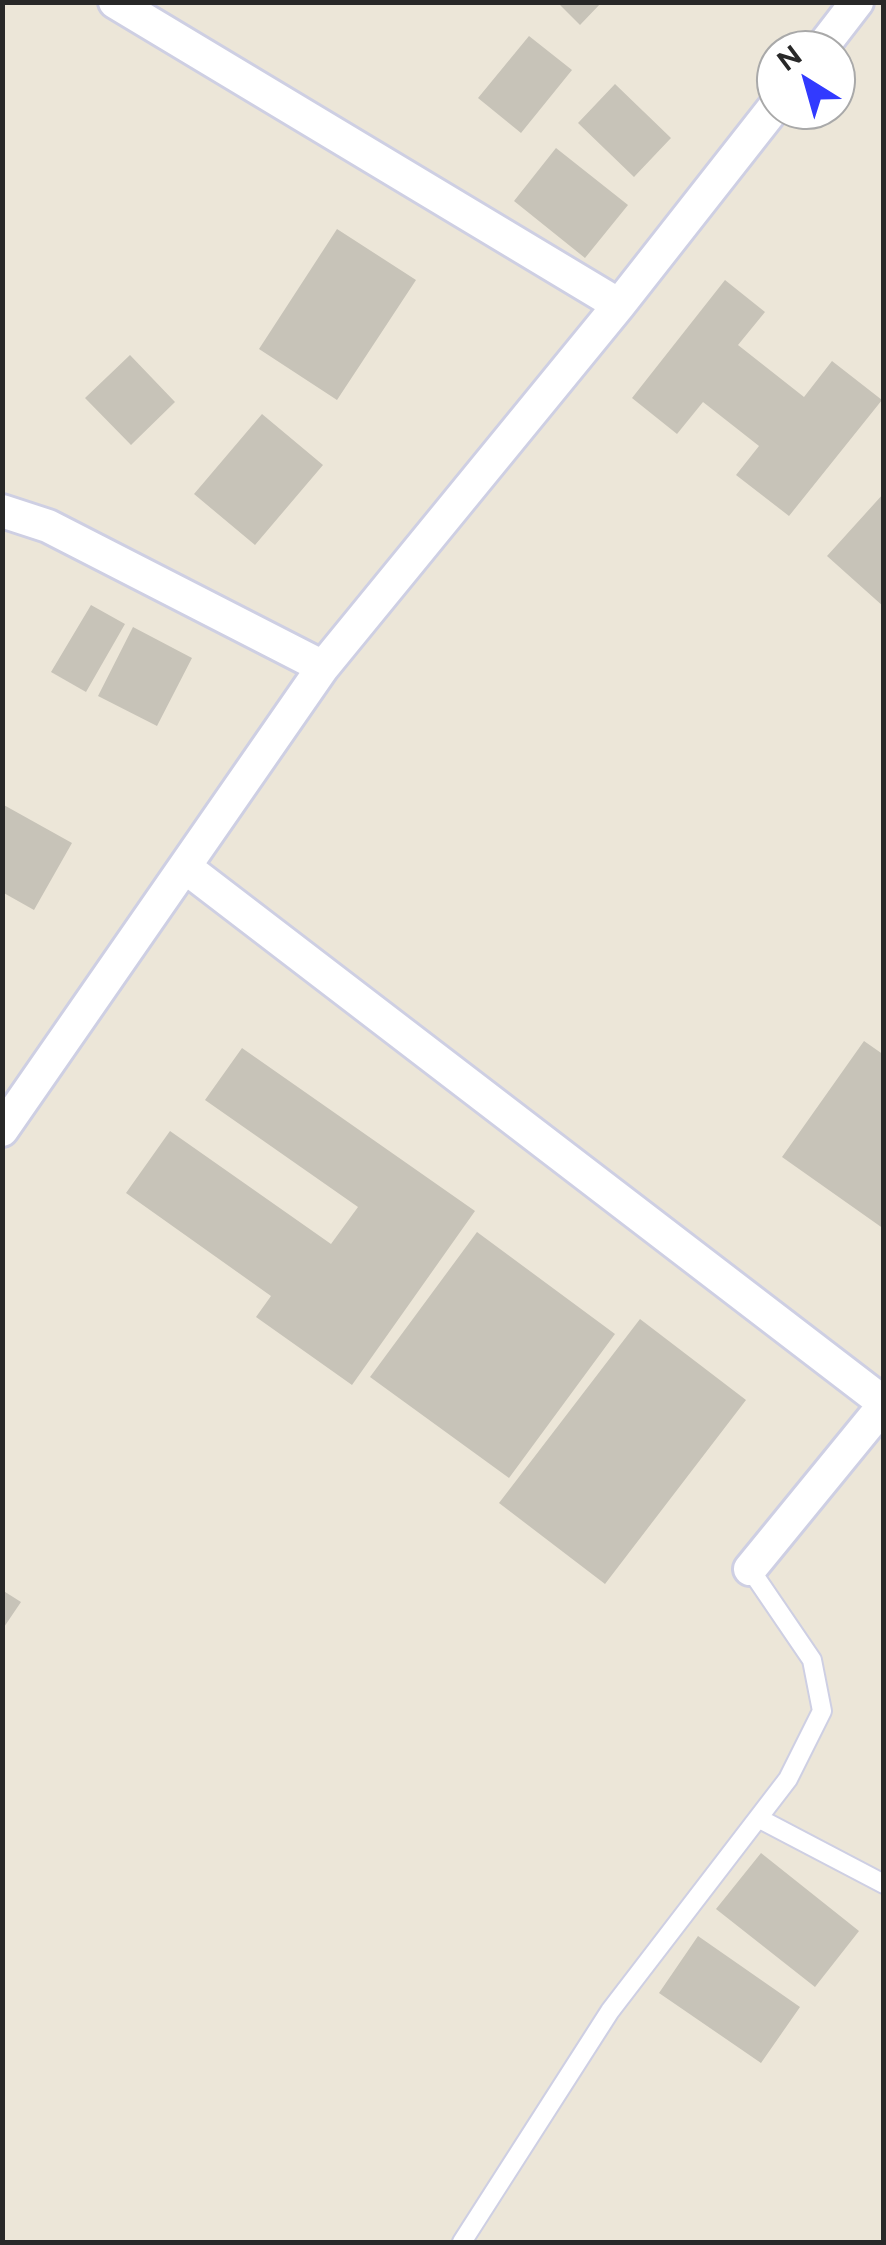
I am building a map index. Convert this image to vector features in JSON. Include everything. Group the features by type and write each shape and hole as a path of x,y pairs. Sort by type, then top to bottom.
{"street":[{"path":"116,2 618,306"},
{"path":"835,30 857,2"},
{"path":"4,1126 323,667 757,130"},
{"path":"2,511 48,526 323,667"},
{"path":"185,866 884,1404 750,1568"}],"lane":[{"path":"462,2242 610,2010 788,1779 822,1711 812,1660 750,1568"},
{"path":"758,1818 884,1884"}],"building":[{"path":"557,2 602,2 580,25"},
{"path":"529,36 572,70 521,133 478,98"},
{"path":"615,84 671,138 634,177 578,123"},
{"path":"556,148 628,205 585,258 514,201"},
{"path":"337,229 416,280 337,400 259,349"},
{"path":"725,280 765,312 738,345 804,397 832,361 882,400 789,516 736,475 759,446 703,402 677,434 632,398"},
{"path":"130,355 175,402 131,445 85,398"},
{"path":"262,414 323,465 255,545 194,494"},
{"path":"884,493 884,607 827,556"},
{"path":"91,605 125,624 86,692 51,672"},
{"path":"133,627 192,658 157,726 98,696"},
{"path":"2,804 72,843 34,910 2,892"},
{"path":"864,1041 884,1055 884,1229 782,1157"},
{"path":"242,1048 475,1211 352,1385 256,1317 271,1296 126,1193 170,1131 331,1244 358,1207 205,1100"},
{"path":"477,1232 615,1334 509,1478 370,1377"},
{"path":"640,1319 746,1400 605,1584 499,1503"},
{"path":"2,1590 21,1602 2,1630"},
{"path":"761,1853 859,1931 815,1987 716,1909"},
{"path":"698,1936 800,2007 761,2063 659,1993"}]}
